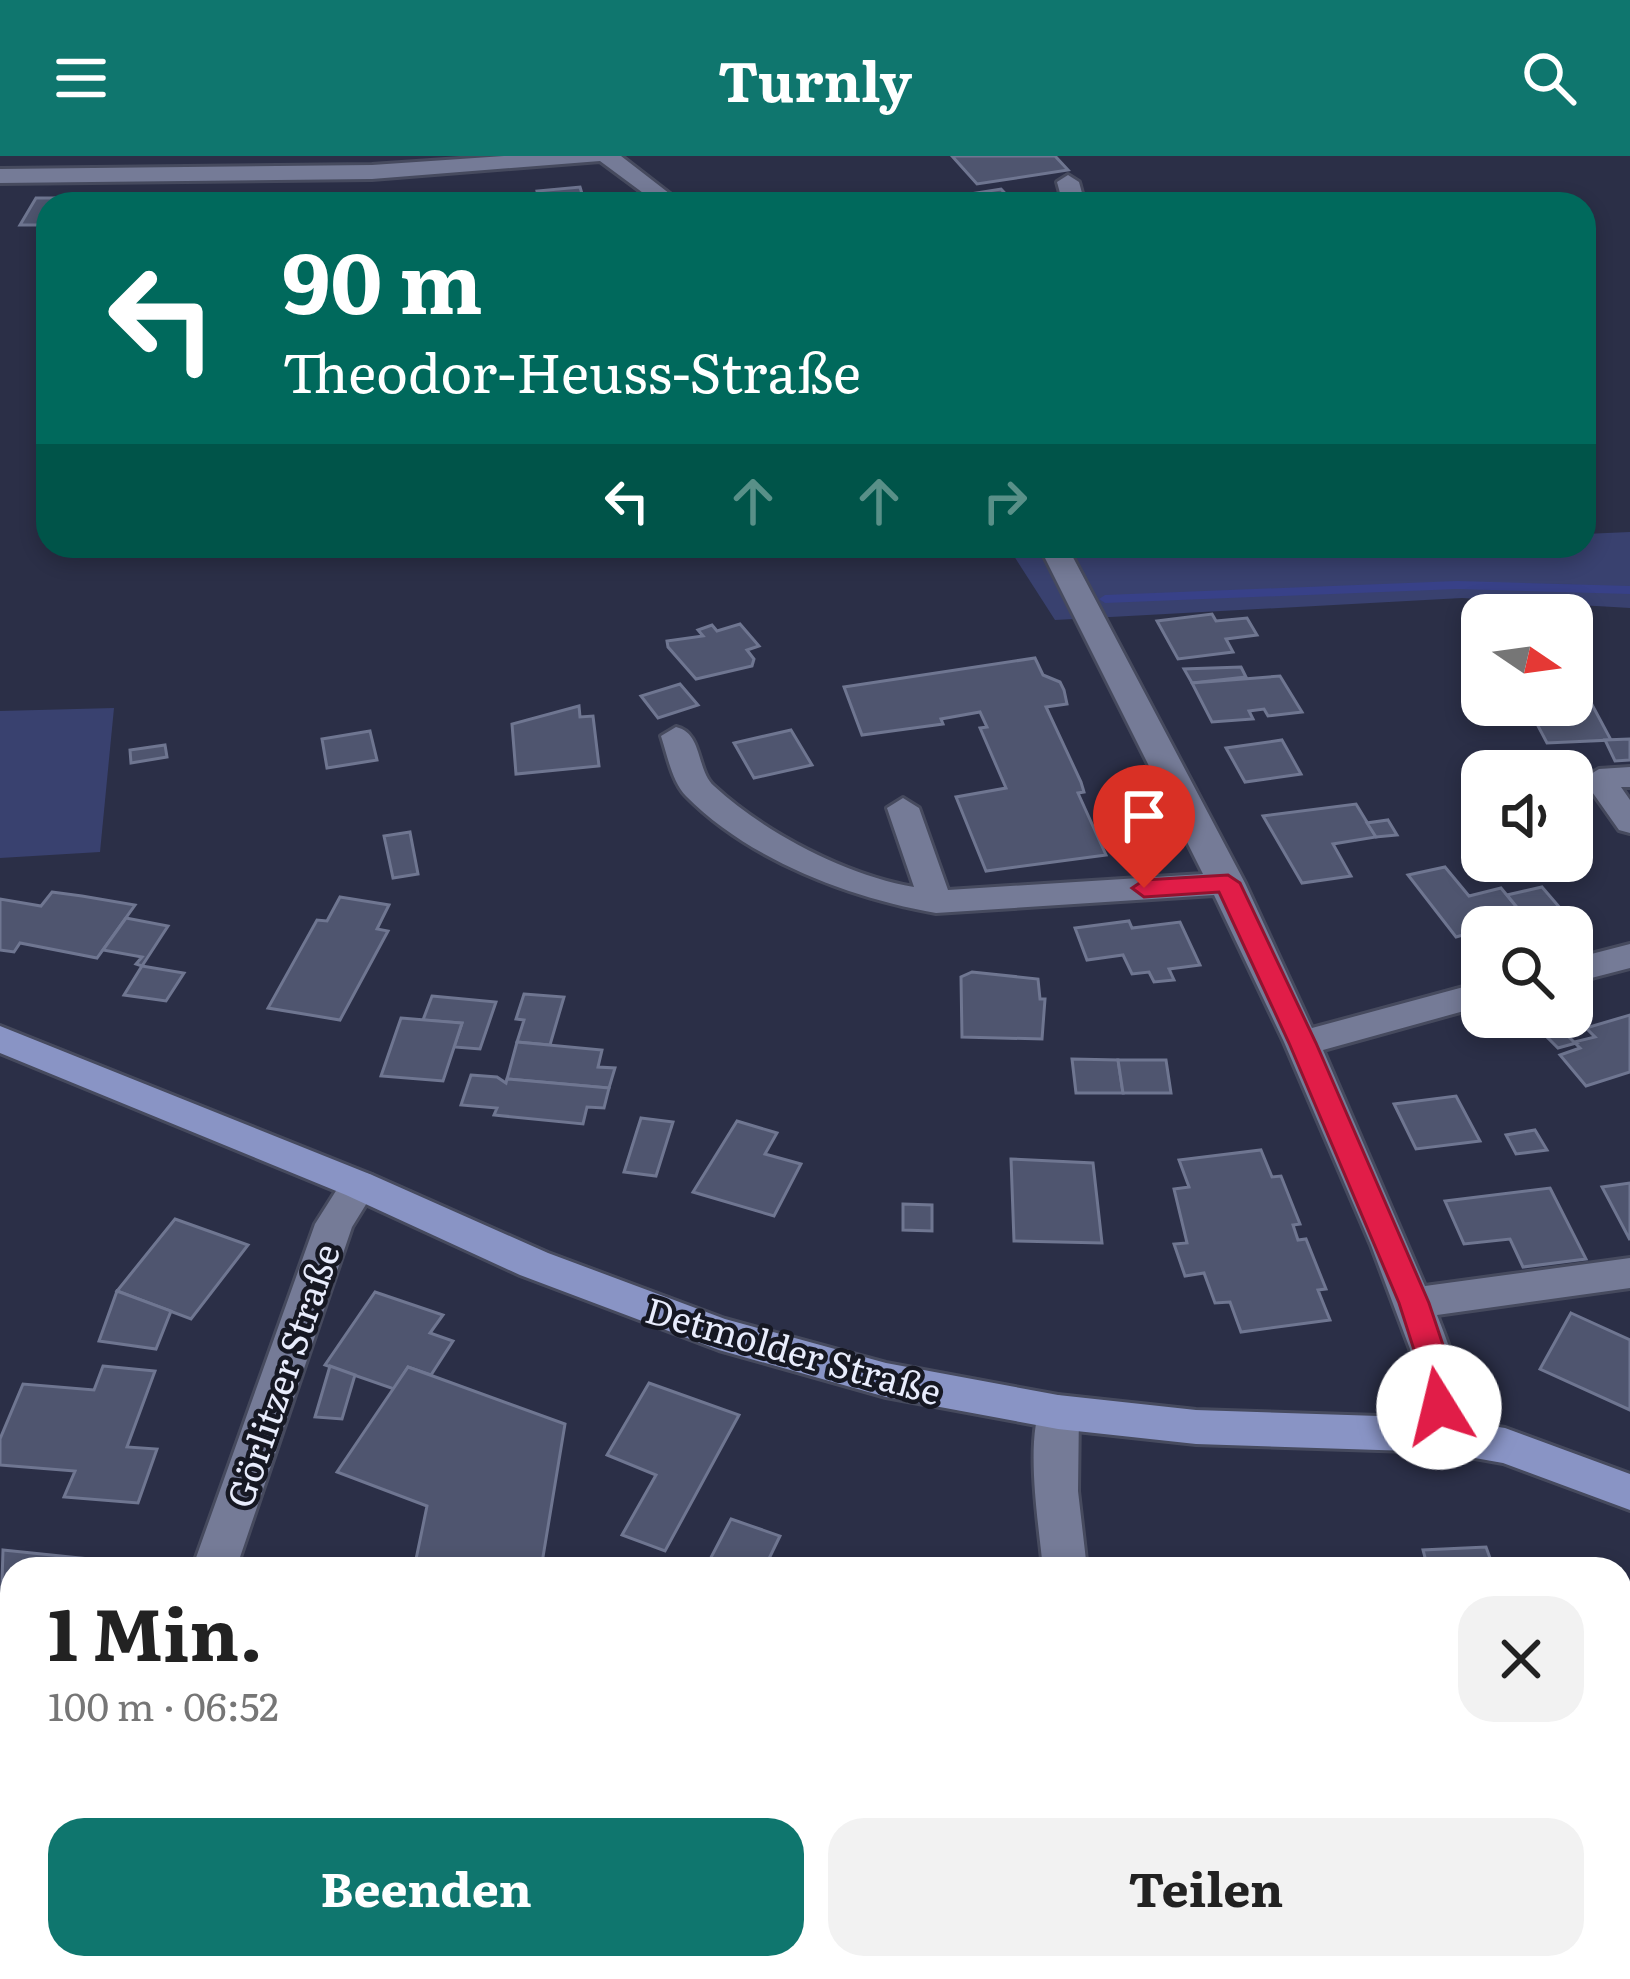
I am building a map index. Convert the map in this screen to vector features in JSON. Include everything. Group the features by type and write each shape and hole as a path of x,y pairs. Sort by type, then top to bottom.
{"main road":[{"name":"Detmolder Straße","path":"0,1039 359,1185 533,1264 719,1334 886,1380 1058,1412 1196,1427 1441,1435 1505,1446 1630,1492"}],"street":[{"path":"0,176 372,172 594,156"},
{"path":"607,156 656,192"},
{"path":"1059,558 1228,883 1303,1043 1414,1303 1438,1378 1441,1435"},
{"path":"676,736 696,788 748,827 808,862 891,894 936,902 1228,883"},
{"path":"1602,779 1630,824"},
{"path":"904,808 936,902"},
{"path":"1593,966 1630,956"},
{"path":"1303,1043 1461,1000"},
{"name":"Görlitzer Straße","path":"218,1557 334,1224 359,1185"},
{"path":"1414,1303 1630,1273"},
{"path":"1058,1412 1057,1491 1064,1557"}],"shaded area":[{"path":"1630,532 1630,608 1593,606 1593,594 1461,594 1461,598 1055,620 1015,558 1596,558 1596,533"},
{"path":"114,708 100,852 0,858 0,711"}],"building":[{"path":"952,156 1055,156 1068,170 977,184"},
{"path":"580,187 581,192 537,192"},
{"path":"36,198 36,225 20,225"},
{"path":"1212,614 1216,621 1247,618 1257,635 1226,639 1233,652 1178,659 1157,621"},
{"path":"740,624 759,646 747,650 754,659 752,666 696,679 668,647 667,641 703,636 698,630 712,625 717,631"},
{"path":"1035,658 1043,675 1060,682 1064,690 1067,704 1046,707 1081,782 1084,792 1078,793 1106,855 986,871 956,797 1006,788 980,728 987,727 980,712 941,719 943,724 862,735 844,687"},
{"path":"1241,667 1246,677 1192,683 1184,669"},
{"path":"1280,676 1302,712 1268,716 1264,709 1249,711 1253,719 1212,722 1192,683"},
{"path":"680,684 698,705 658,718 641,696"},
{"path":"579,706 580,717 593,716 599,766 516,774 512,724"},
{"path":"1593,706 1611,740 1547,743 1538,726 1593,726"},
{"path":"791,730 812,765 754,778 734,743"},
{"path":"370,731 377,760 327,768 322,739"},
{"path":"1630,739 1630,760 1615,761 1605,740"},
{"path":"1282,740 1301,774 1245,782 1226,748"},
{"path":"165,745 167,757 131,763 130,750"},
{"path":"1356,804 1376,837 1333,844 1351,876 1302,883 1263,816"},
{"path":"1388,820 1397,835 1376,837 1367,823"},
{"path":"410,832 418,874 393,878 384,836"},
{"path":"1445,867 1469,896 1501,888 1516,906 1461,906 1461,936 1456,937 1408,875"},
{"path":"1542,887 1558,906 1516,906 1507,895"},
{"path":"52,892 135,905 97,958 20,943 14,952 0,950 0,899 41,906"},
{"path":"340,897 389,905 377,929 388,931 340,1020 268,1008 317,920 327,921"},
{"path":"126,918 168,926 142,966 136,964 142,957 103,950"},
{"path":"1129,921 1132,928 1180,922 1200,965 1169,969 1174,980 1154,982 1149,972 1132,974 1123,955 1087,960 1075,928"},
{"path":"142,966 184,973 166,1001 124,995"},
{"path":"972,972 1038,979 1040,999 1045,999 1042,1039 962,1037 961,977"},
{"path":"524,994 564,997 550,1045 517,1042 524,1020 516,1019"},
{"path":"432,996 496,1002 480,1049 454,1047 462,1023 423,1020"},
{"path":"1630,1015 1630,1072 1586,1086 1560,1055 1580,1048 1574,1042 1595,1037 1593,1026"},
{"path":"401,1018 462,1023 443,1081 381,1076"},
{"path":"1548,1038 1571,1038 1576,1043 1558,1048"},
{"path":"517,1042 602,1050 598,1067 615,1068 609,1088 507,1079"},
{"path":"1072,1059 1118,1060 1123,1093 1076,1093"},
{"path":"1118,1060 1166,1060 1171,1093 1123,1093"},
{"path":"471,1075 497,1077 506,1083 507,1079 609,1088 604,1108 587,1107 583,1124 494,1115 497,1108 461,1105"},
{"path":"1456,1096 1480,1141 1416,1149 1394,1104"},
{"path":"641,1118 673,1122 656,1176 624,1172"},
{"path":"737,1121 777,1133 765,1154 801,1164 774,1216 693,1192"},
{"path":"1535,1130 1547,1150 1516,1154 1506,1135"},
{"path":"1261,1150 1272,1177 1281,1176 1300,1224 1293,1225 1298,1240 1306,1239 1326,1289 1318,1290 1330,1320 1241,1332 1230,1302 1215,1303 1204,1273 1185,1276 1174,1244 1187,1243 1174,1189 1189,1187 1179,1160"},
{"path":"1011,1159 1093,1163 1102,1243 1014,1241"},
{"path":"1630,1183 1630,1240 1602,1187"},
{"path":"1550,1188 1586,1259 1523,1267 1510,1239 1464,1244 1445,1201"},
{"path":"903,1204 932,1205 932,1231 903,1230"},
{"path":"175,1219 248,1245 191,1319 117,1291"},
{"path":"117,1291 171,1311 156,1349 99,1341"},
{"path":"375,1292 443,1315 430,1333 453,1341 431,1375 408,1367 394,1389 325,1365"},
{"path":"1571,1313 1630,1340 1630,1410 1540,1369"},
{"path":"103,1366 155,1371 127,1447 157,1449 138,1503 64,1497 75,1471 0,1465 0,1439 23,1384 94,1390"},
{"path":"330,1366 355,1375 342,1419 315,1417"},
{"path":"408,1367 565,1424 543,1557 416,1557 427,1506 337,1472"},
{"path":"649,1383 739,1415 665,1551 622,1535 656,1475 607,1455"},
{"path":"731,1519 780,1536 770,1557 711,1557"},
{"path":"1486,1547 1490,1557 1425,1557 1423,1550"},
{"path":"3,1550 71,1557 3,1557"}],"waterway":[{"path":"1105,599 1457,585 1630,590"}],"route":[{"path":"1144,888 1228,883 1303,1043 1414,1303 1438,1378 1439,1407"}]}
